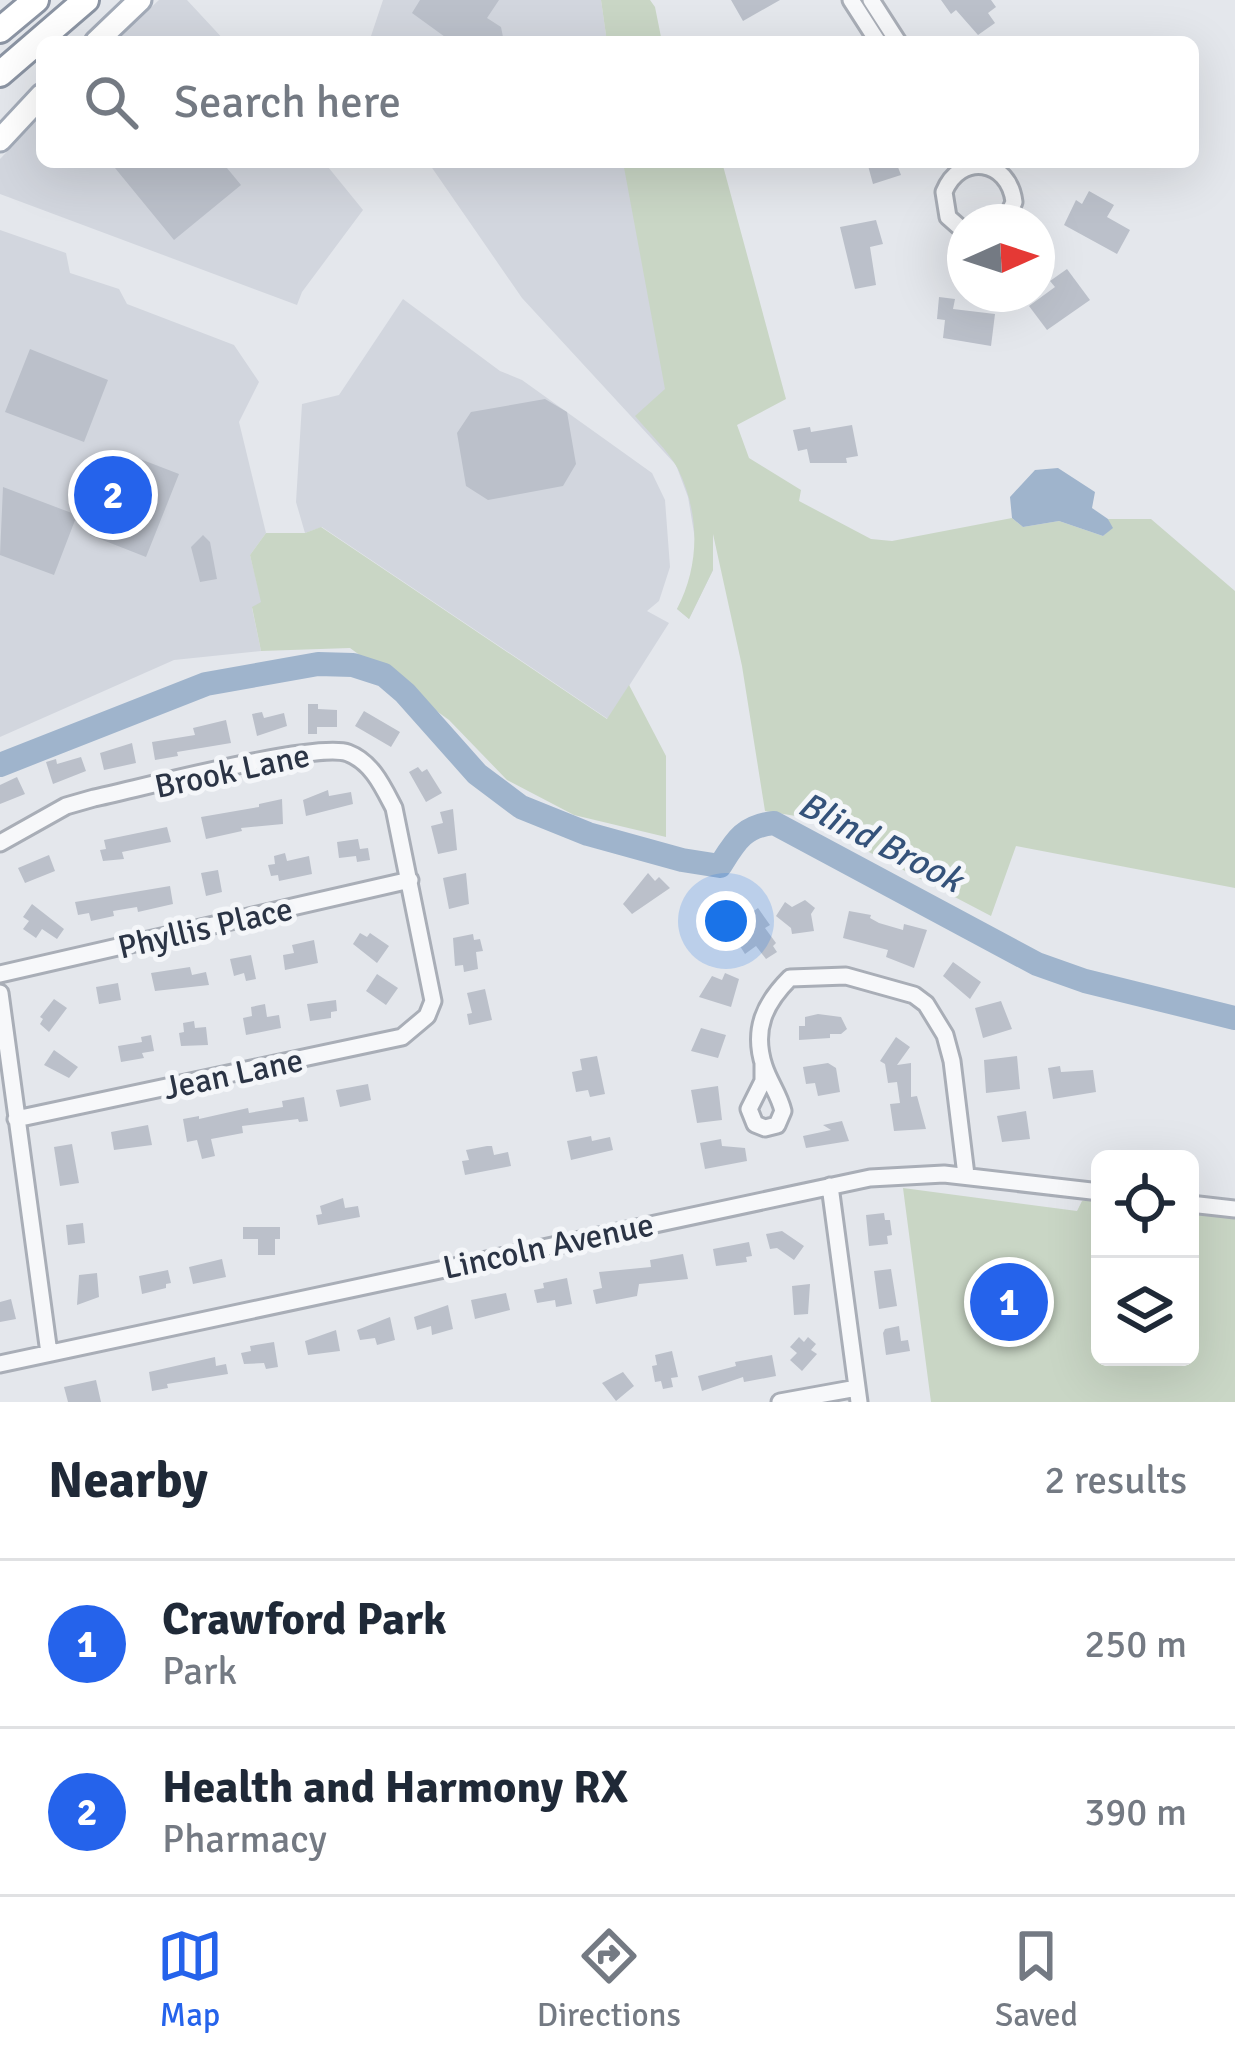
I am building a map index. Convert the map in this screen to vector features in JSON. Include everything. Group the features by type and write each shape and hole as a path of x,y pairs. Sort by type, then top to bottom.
{"highway":[{"path":"0,30 36,0"},
{"path":"44,36 86,0"},
{"path":"0,74 36,43"}],"main road":[{"path":"102,36 140,0"},
{"path":"0,140 36,101"}],"street":[{"path":"851,0 874,36"},
{"path":"871,0 894,36"},
{"path":"947,214 944,192 954,168"},
{"path":"995,168 1013,189 1012,204"},
{"name":"Brook Lane","path":"0,843 67,806 94,798 287,756 340,751 364,761 394,808 433,1001"},
{"name":"Phyllis Place","path":"0,974 410,880"},
{"path":"763,1064 760,1024 766,1002 790,978 846,976 914,995 926,1004 945,1036 966,1175"},
{"path":"0,993 49,1354"},
{"name":"Jean Lane","path":"16,1119 402,1037 427,1016 433,1001"},
{"name":"Lincoln Avenue","path":"0,1364 830,1186 901,1175 966,1175 1091,1191"},
{"path":"780,1402 858,1395 830,1186"},
{"path":"1199,1205 1235,1209"}],"shaded area":[{"path":"159,0 187,0 220,36 120,36"},
{"path":"383,0 601,0 606,36 371,36"},
{"path":"36,121 36,168 329,168 363,210 297,305 0,194 0,159"},
{"path":"432,168 657,168 713,570 689,619 677,609 691,583 696,545 688,497 676,465 522,298"},
{"path":"0,230 66,253 70,273 119,289 127,304 234,345 259,382 239,422 266,533 250,555 262,603 252,608 261,651 174,660 0,737"},
{"path":"403,299 652,473 665,500 670,567 659,601 647,611 669,623 608,719 322,527 305,533 296,502 302,404 339,395"}],"green space":[{"path":"601,0 650,0 655,7 661,36 606,36"},
{"path":"624,168 724,168 786,399 737,425 749,458 801,490 799,501 871,539 892,541 1012,518 1023,527 1059,521 1103,536 1112,528 1108,519 1151,519 1235,591 1235,888 1016,846 991,916 802,817 765,811 742,666 713,534 713,570 689,619 677,609 693,557 690,504 678,469 635,416 665,389"},
{"path":"321,527 607,719 629,685 666,756 666,837 574,815 507,780 449,720 350,648 261,651 252,607 261,602 250,555 266,533 305,533"},
{"path":"903,1188 1077,1211 1082,1201 1091,1200 1091,1366 1199,1366 1199,1212 1235,1218 1235,1402 931,1402"}],"water":[{"path":"1058,468 1095,492 1092,508 1113,528 1103,536 1059,521 1023,527 1012,518 1010,497 1035,470"}],"building":[{"path":"420,0 499,0 487,18 501,27 503,36 444,36 412,13"},
{"path":"731,0 780,0 743,21"},
{"path":"941,0 991,0 996,7 988,13 995,23 978,35"},
{"path":"115,168 227,168 241,185 174,240"},
{"path":"869,168 898,168 901,175 873,184"},
{"path":"1089,191 1114,205 1107,217 1130,230 1117,254 1064,225 1076,200 1082,204"},
{"path":"876,220 883,244 870,247 876,285 855,289 840,227"},
{"path":"1067,269 1090,300 1047,330 1034,312 1055,312 1055,277"},
{"path":"939,297 947,298 947,312 995,314 991,346 943,338 945,320 937,319"},
{"path":"30,349 108,380 84,442 5,412"},
{"path":"545,399 567,412 576,464 563,486 488,500 466,486 457,433 471,412"},
{"path":"852,425 858,456 846,458 847,463 810,463 807,449 798,451 793,430"},
{"path":"122,452 179,474 146,557 90,535"},
{"path":"3,487 77,515 54,575 0,555"},
{"path":"203,535 210,542 217,579 200,582 191,547"},
{"path":"308,704 337,710 337,727 317,727 317,734 308,734"},
{"path":"364,711 400,732 391,747 355,726"},
{"path":"262,712 264,718 284,713 287,726 257,736 252,714"},
{"path":"226,720 231,743 155,760 152,742 195,735 193,728"},
{"path":"132,743 136,763 104,770 100,753"},
{"path":"81,757 86,771 53,784 46,762"},
{"path":"418,767 422,772 427,769 442,793 426,802 409,772"},
{"path":"17,777 25,794 0,804 0,785"},
{"path":"328,790 329,796 351,792 353,804 306,816 303,800"},
{"path":"282,799 283,824 241,828 206,839 201,817"},
{"path":"453,809 457,850 438,854 431,826 443,823 440,812"},
{"path":"167,827 171,842 122,852 124,859 103,861 104,840"},
{"path":"358,839 360,849 368,848 370,860 339,858 337,842"},
{"path":"285,853 287,861 309,856 312,874 279,881 278,875 271,876 268,865 275,864 274,856"},
{"path":"49,855 55,871 25,883 18,868"},
{"path":"218,870 222,892 206,896 201,873"},
{"path":"466,873 469,904 449,909 443,878"},
{"path":"648,873 670,888 632,914 623,904"},
{"path":"170,886 173,904 138,912 137,907 113,911 114,916 91,921 89,913 78,915 75,902"},
{"path":"805,900 815,908 811,914 814,931 792,934 776,916 785,902 792,907"},
{"path":"32,904 64,929 57,939 42,929 36,938 23,929 29,921 23,917"},
{"path":"758,908 776,943 777,952 766,959 756,946 745,954 738,943 749,935 744,918"},
{"path":"849,911 903,930 904,924 927,930 914,968 886,957 888,950 843,938"},
{"path":"360,933 367,937 370,933 389,946 377,963 353,944"},
{"path":"473,934 483,951 476,952 478,969 464,972 463,965 455,966 453,938"},
{"path":"314,940 318,963 285,970 283,955 294,953 292,945"},
{"path":"251,955 256,979 246,981 244,973 234,976 230,959"},
{"path":"953,962 981,982 970,999 943,976"},
{"path":"190,967 192,975 206,972 209,985 155,991 151,973"},
{"path":"725,973 739,979 731,1007 699,997 712,976 722,980"},
{"path":"377,974 398,988 386,1005 366,991"},
{"path":"118,983 121,1000 99,1004 96,987"},
{"path":"485,989 492,1020 469,1025 467,1014 472,1013 467,993"},
{"path":"54,999 67,1008 49,1032 40,1024 40,1017"},
{"path":"336,1000 337,1011 331,1012 331,1018 310,1021 307,1004"},
{"path":"1001,1001 1012,1029 983,1038 975,1008"},
{"path":"265,1004 267,1017 279,1015 281,1028 246,1035 243,1018 252,1016 251,1007"},
{"path":"805,1017 841,1017 847,1029 830,1038 799,1040"},
{"path":"194,1021 195,1028 206,1027 208,1045 181,1046 183,1023"},
{"path":"701,1028 726,1035 718,1058 691,1051"},
{"path":"151,1035 154,1051 121,1062 118,1046 142,1042 141,1037"},
{"path":"896,1037 910,1047 897,1065 911,1063 911,1097 917,1096 926,1129 894,1131 890,1104 900,1103 897,1082 888,1083 885,1064 880,1061"},
{"path":"54,1050 78,1067 69,1078 44,1065"},
{"path":"597,1056 605,1094 590,1097 588,1090 576,1092 572,1072 582,1070 580,1059"},
{"path":"1017,1056 1020,1089 986,1093 984,1060"},
{"path":"828,1063 836,1068 840,1092 818,1096 815,1083 806,1084 803,1067"},
{"path":"1060,1066 1061,1072 1093,1070 1096,1092 1053,1099 1048,1068"},
{"path":"368,1084 371,1100 340,1107 336,1090"},
{"path":"718,1086 722,1120 697,1123 691,1090"},
{"path":"304,1097 308,1121 242,1126 243,1133 211,1139 215,1156 202,1159 197,1140 187,1142 183,1119 283,1107 282,1101"},
{"path":"1026,1111 1030,1139 1002,1142 997,1116"},
{"path":"842,1121 849,1141 806,1148 803,1136 831,1130 823,1125"},
{"path":"148,1125 152,1145 114,1150 111,1132"},
{"path":"591,1136 592,1141 610,1137 613,1150 571,1160 567,1141"},
{"path":"721,1139 722,1146 745,1148 747,1161 705,1169 700,1143"},
{"path":"72,1144 79,1183 60,1186 54,1147"},
{"path":"492,1146 494,1155 508,1152 511,1166 465,1175 466,1150"},
{"path":"343,1198 345,1208 358,1206 360,1217 318,1225 320,1206"},
{"path":"884,1213 892,1235 887,1236 888,1244 869,1246 866,1215"},
{"path":"83,1223 85,1243 68,1245 66,1225"},
{"path":"243,1227 280,1227 275,1255 258,1255 258,1239 243,1239"},
{"path":"782,1231 804,1246 794,1260 777,1248 770,1249 766,1234"},
{"path":"749,1242 752,1256 746,1257 747,1262 716,1266 713,1249"},
{"path":"683,1254 688,1279 639,1284 637,1296 596,1304 593,1290 602,1288 599,1272 651,1267 650,1260"},
{"path":"222,1259 226,1277 193,1284 189,1267"},
{"path":"891,1269 897,1306 879,1309 874,1271"},
{"path":"168,1270 171,1283 166,1288 142,1294 139,1276"},
{"path":"97,1273 99,1297 77,1305 79,1275"},
{"path":"567,1278 572,1304 537,1303 534,1290"},
{"path":"810,1284 808,1314 794,1315 792,1286"},
{"path":"506,1293 510,1310 475,1319 471,1300"},
{"path":"11,1299 16,1319 0,1322 0,1302"},
{"path":"448,1305 453,1329 432,1335 431,1326 417,1330 414,1317"},
{"path":"390,1317 395,1340 377,1345 375,1338 360,1340 357,1330"},
{"path":"899,1326 901,1341 908,1340 910,1351 886,1355 883,1333"},
{"path":"336,1330 340,1351 308,1355 305,1341"},
{"path":"799,1337 816,1344 811,1350 817,1354 802,1371 790,1360 797,1353 790,1347"},
{"path":"274,1342 278,1367 244,1364 241,1353 251,1351 250,1346"},
{"path":"672,1351 678,1377 671,1378 673,1387 663,1389 661,1381 655,1382 652,1366 657,1365 655,1355"},
{"path":"772,1355 776,1376 744,1382 743,1377 702,1391 698,1376"},
{"path":"215,1357 216,1366 226,1364 228,1374 152,1391 149,1372"},
{"path":"623,1372 634,1386 616,1401 602,1383"},
{"path":"96,1380 101,1402 68,1402 64,1387"}],"waterway":[{"name":"Blind Brook","path":"0,765 206,684 318,664 353,665 384,675 477,774 521,807 588,834 720,866 747,832 774,823 1037,964 1085,981 1235,1018"}],"place":[{"name":"Health and Harmony RX","path":"113,495"},
{"name":"Crawford Park","path":"1009,1302"}]}
